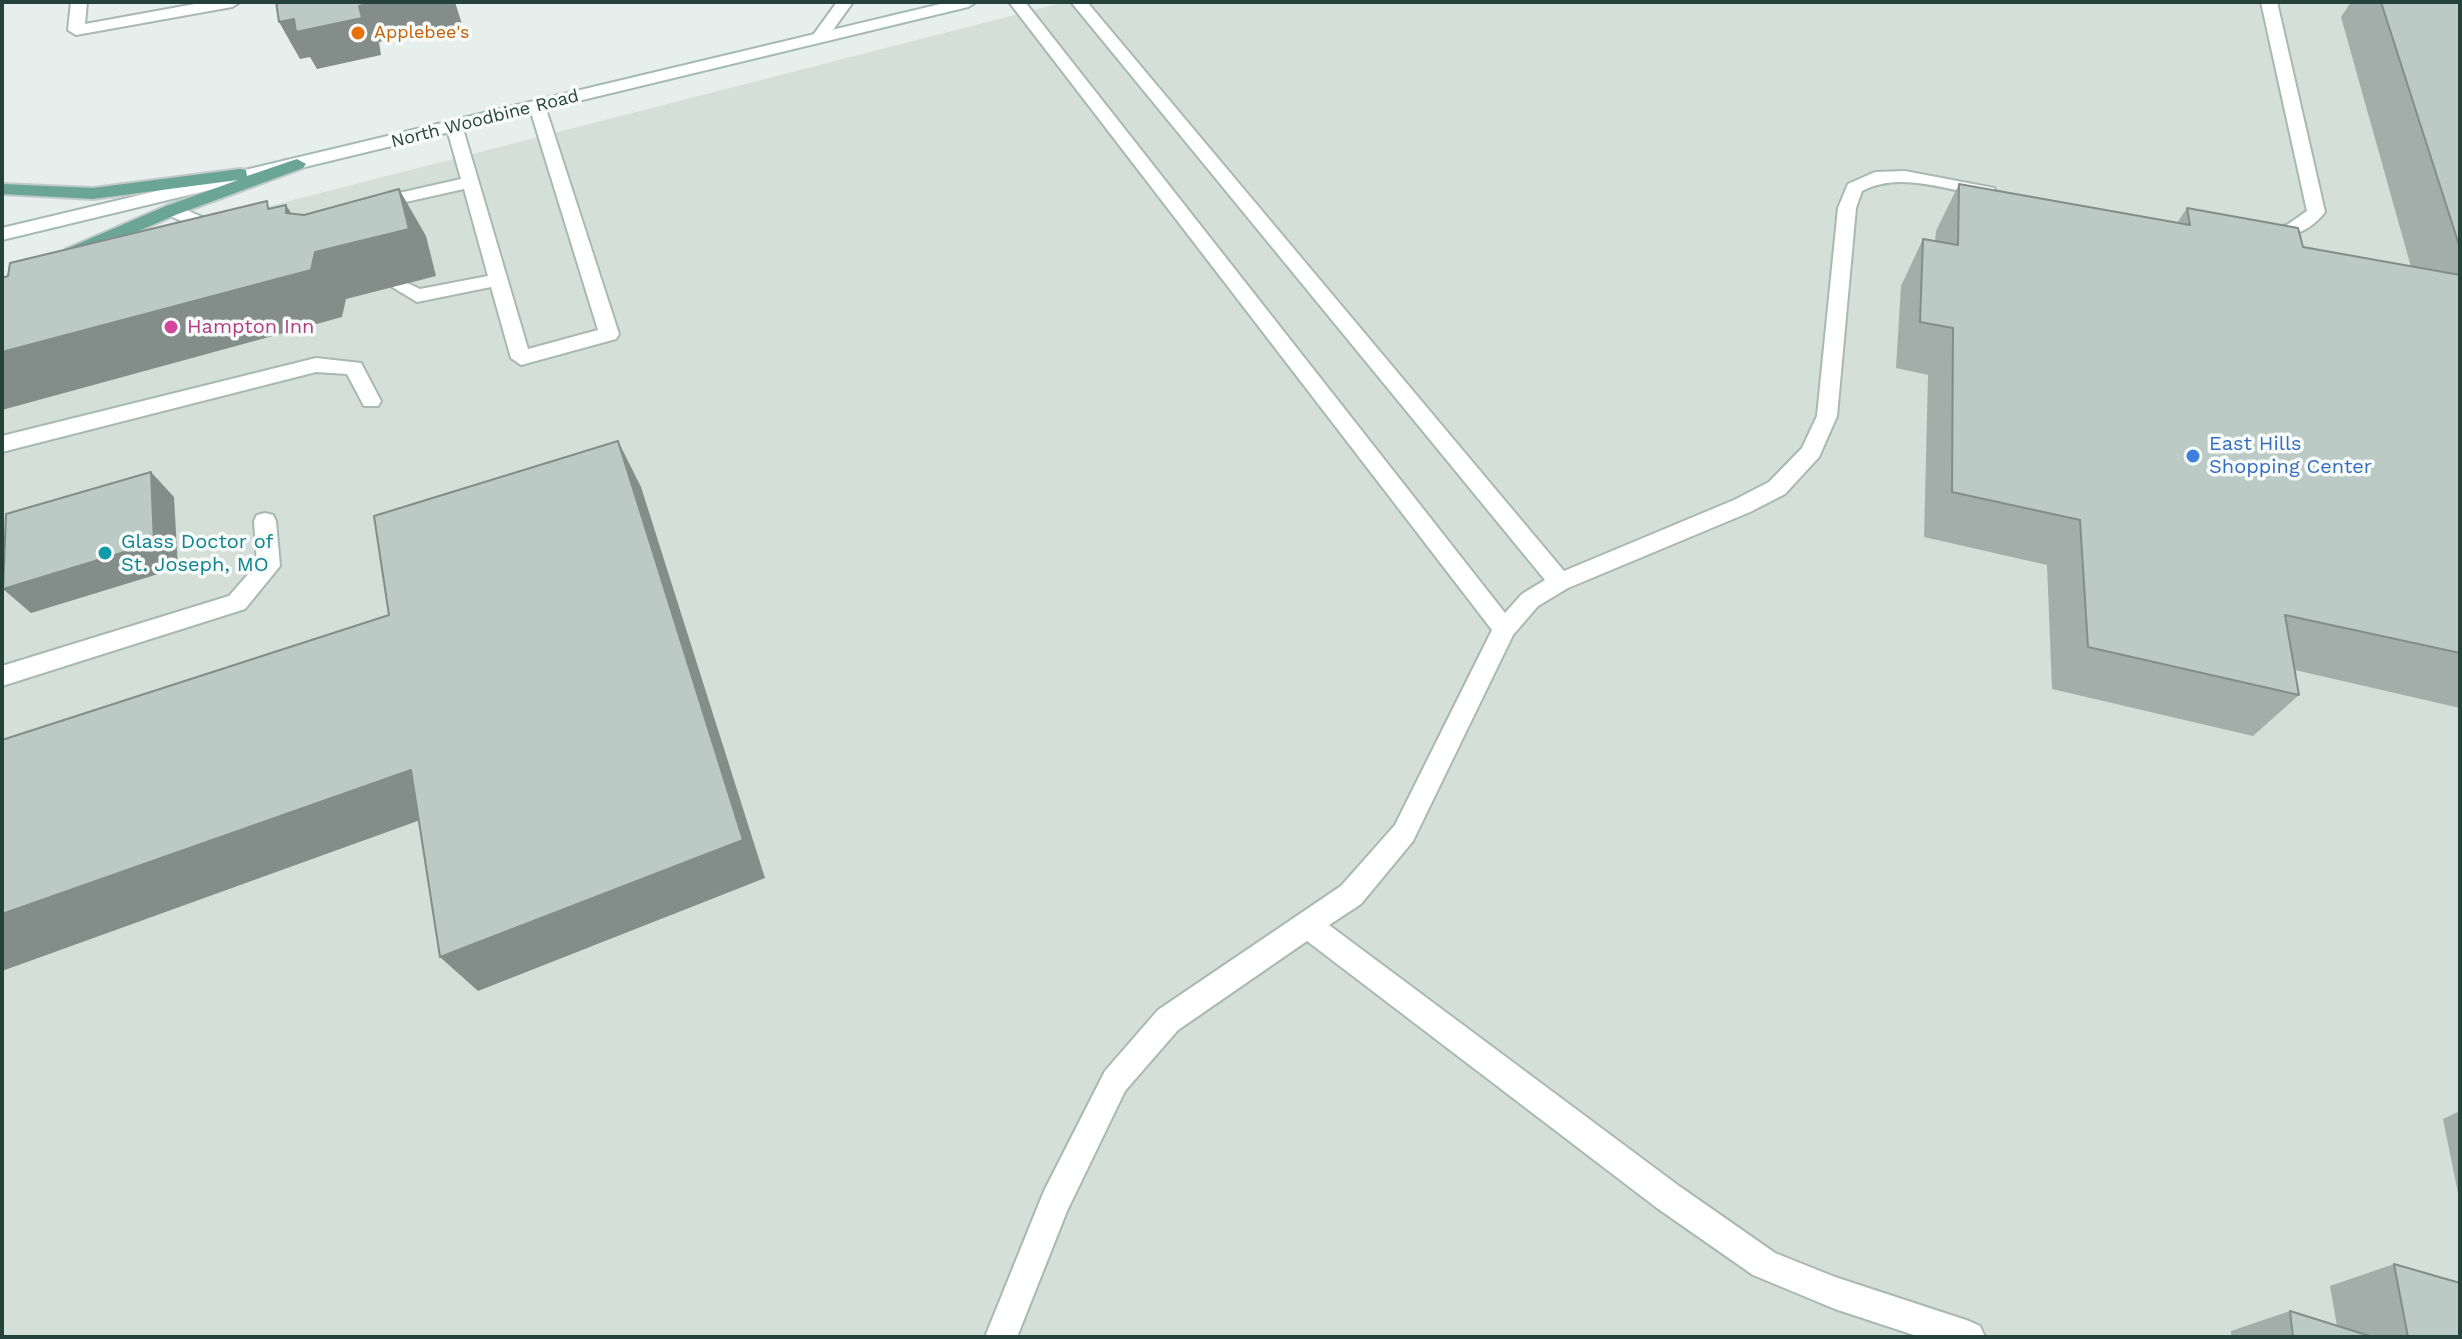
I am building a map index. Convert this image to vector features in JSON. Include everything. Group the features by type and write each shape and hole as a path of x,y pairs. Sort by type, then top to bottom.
{"main road":[{"path":"79,2 76,30 232,2"},
{"path":"819,38 845,2"},
{"name":"North Woodbine Road","path":"2,234 968,2"},
{"path":"1017,2 1504,629"},
{"path":"1079,2 1560,582"},
{"path":"2247,235 2279,234 2307,224 2316,212 2269,2"},
{"path":"455,126 521,358 609,334 537,106"},
{"path":"2,189 49,196 131,192 297,164"},
{"path":"62,260 172,210 297,164"},
{"path":"1001,1337 1055,1202 1115,1081 1168,1020 1351,895 1404,833 1504,629 1530,600 1560,582 1742,506 1777,488 1811,452 1827,416 1847,208 1854,188 1875,177 1905,176 2010,196"},
{"path":"350,210 380,210 471,182"},
{"path":"172,210 230,236 240,234"},
{"path":"399,285 417,296 499,279"},
{"path":"2,444 316,365 354,368 371,401"},
{"path":"2,676 237,603 269,566 265,521"},
{"path":"1306,924 1668,1197 1764,1264 1835,1293 1969,1337"}],"shaded area":[{"name":"East Hills Shopping Center","path":"1065,2 2460,2 2460,1337 2,1337 2,314 180,229"}],"building":[{"path":"276,2 376,2 359,6 362,18 296,32 294,19 279,22"},
{"path":"2381,2 2460,2 2460,248"},
{"name":"East Hills Shopping Center","path":"1959,184 2190,225 2187,208 2298,228 2303,247 2460,275 2460,653 2285,615 2299,695 2088,647 2080,520 1952,492 1953,328 1920,322 1923,239 1958,245"},
{"path":"399,189 409,229 315,252 311,270 2,352 2,278 8,276 10,263 267,201 268,209 286,205 286,213 304,215"},
{"path":"618,441 743,840 440,957 411,770 2,914 2,740 389,615 374,516"},
{"path":"151,472 154,543 3,589 6,514"},
{"path":"2394,1264 2460,1283 2460,1337 2408,1337"},
{"path":"2290,1311 2373,1337 2293,1337"}],"place":[{"name":"Applebee's","path":"358,33"},
{"name":"Hampton Inn","path":"171,327"},
{"name":"East Hills Shopping Center","path":"2193,456"},
{"name":"Glass Doctor of St. Joseph, MO","path":"105,553"}]}
